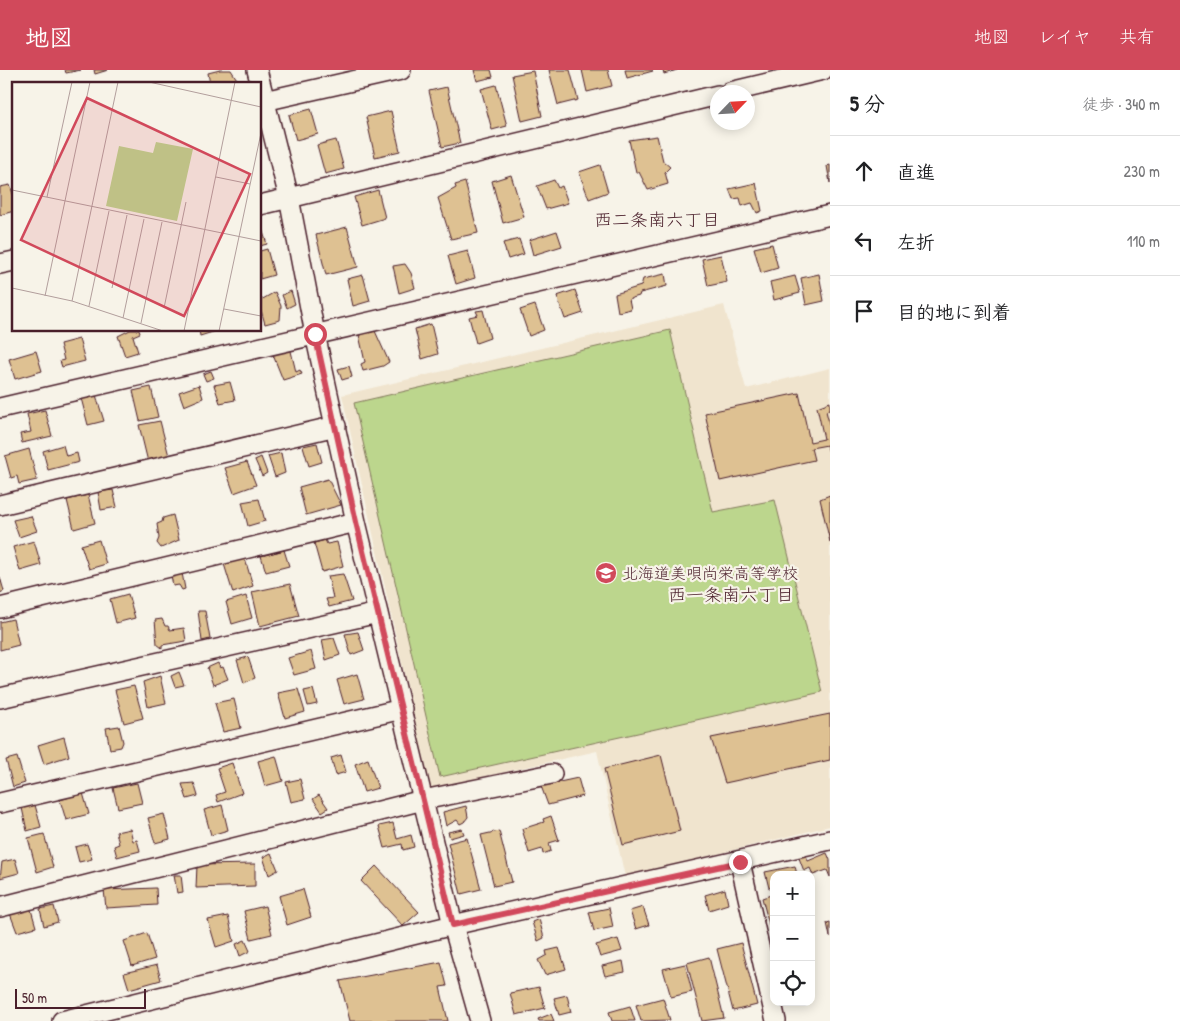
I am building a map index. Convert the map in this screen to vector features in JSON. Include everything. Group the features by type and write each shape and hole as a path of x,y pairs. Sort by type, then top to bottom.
{"street":[{"path":"264,102 400,70"},
{"path":"755,86 823,70"},
{"path":"261,88 288,198 315,334 356,522 453,925 480,1021"},
{"path":"261,205 710,97"},
{"path":"0,408 830,215"},
{"path":"0,505 336,426"},
{"path":"0,608 356,522"},
{"path":"0,698 378,613"},
{"path":"0,803 402,709"},
{"path":"0,907 423,800 552,774"},
{"path":"62,1021 453,925 740,862 830,840"},
{"path":"740,862 776,1021"}],"shaded area":[{"name":"北海道美唄尚栄高等学校","path":"724,305 746,389 830,368 830,826 625,877 597,751 430,789 342,395"}],"green space":[{"name":"北海道美唄尚栄高等学校","path":"670,330 713,512 775,500 822,692 440,777 354,403"}],"building":[{"path":"65,70 81,70 66,73"},
{"path":"94,70 108,70 95,74"},
{"path":"231,70 239,82 210,82 208,73"},
{"path":"474,70 491,70 493,77 477,81"},
{"path":"549,70 570,70 578,100 558,105"},
{"path":"582,70 608,70 612,86 587,92"},
{"path":"625,70 652,70 653,71 627,78"},
{"path":"663,70 677,70 664,74"},
{"path":"533,71 542,116 522,121 512,75"},
{"path":"496,85 507,126 492,130 481,89"},
{"path":"447,87 460,143 442,147 429,91"},
{"path":"311,109 318,134 296,140 289,115"},
{"path":"391,111 400,151 375,157 366,117"},
{"path":"657,136 663,161 670,167 665,172 668,184 648,190 639,172 636,172 629,140"},
{"path":"336,140 344,169 325,174 317,145"},
{"path":"600,165 608,192 589,199 579,172"},
{"path":"830,165 830,183 827,166"},
{"path":"511,175 524,217 503,223 492,181"},
{"path":"554,180 558,188 562,186 568,203 546,209 537,186"},
{"path":"465,182 478,233 451,239 438,198 456,188 455,185"},
{"path":"756,183 762,211 757,213 752,203 742,206 740,198 733,199 729,189"},
{"path":"10,185 12,191 12,212 0,215 0,187"},
{"path":"378,190 385,218 362,225 354,197"},
{"path":"261,226 267,244 261,246"},
{"path":"347,227 358,267 326,275 316,235"},
{"path":"557,231 562,246 533,255 529,240"},
{"path":"519,239 524,254 508,259 503,243"},
{"path":"772,244 778,268 761,273 754,248"},
{"path":"267,249 274,275 261,279 261,251"},
{"path":"468,251 475,278 456,284 448,256"},
{"path":"721,255 727,282 708,286 702,259"},
{"path":"405,264 411,273 415,288 399,293 393,266"},
{"path":"665,274 667,286 640,293 639,296 629,299 631,309 618,312 615,294 641,286 643,279"},
{"path":"819,274 824,301 806,305 801,278"},
{"path":"363,275 370,301 353,306 347,279"},
{"path":"795,276 800,293 774,300 770,282"},
{"path":"575,290 583,313 565,319 557,296"},
{"path":"291,291 295,304 287,308 282,295"},
{"path":"275,292 281,306 280,320 265,324 261,310 261,300"},
{"path":"535,305 544,330 529,336 520,310"},
{"path":"483,310 490,338 476,343 469,317 478,315 476,311"},
{"path":"431,324 438,354 422,359 415,329"},
{"path":"128,331 139,331 140,333 133,336 138,352 125,356 118,336"},
{"path":"199,331 216,331 200,336"},
{"path":"375,331 389,362 383,366 363,371 361,364 365,362 359,335"},
{"path":"79,339 85,361 62,367 60,361 64,360 60,344"},
{"path":"290,347 296,372 300,370 302,374 283,380 273,355"},
{"path":"36,351 42,371 15,379 9,359"},
{"path":"349,366 352,377 342,380 338,369"},
{"path":"211,371 214,378 206,381 203,374"},
{"path":"230,382 235,400 220,403 214,385"},
{"path":"199,385 203,398 184,406 179,392"},
{"path":"151,387 158,417 140,421 133,391"},
{"path":"799,393 810,442 824,439 817,407 830,402 830,409 826,411 830,427 830,458 827,445 811,448 814,460 720,481 705,413"},
{"path":"96,395 104,421 88,425 81,398"},
{"path":"45,410 52,436 22,443 20,434 31,432 27,414"},
{"path":"160,421 169,456 148,462 139,425"},
{"path":"317,443 322,462 309,466 303,446"},
{"path":"63,445 66,456 77,453 79,462 48,470 43,451"},
{"path":"29,449 37,480 19,484 17,476 11,478 5,456"},
{"path":"281,453 285,473 275,477 268,456"},
{"path":"261,457 267,473 262,476 255,460"},
{"path":"247,462 256,485 234,493 225,468"},
{"path":"328,479 341,505 306,515 299,487"},
{"path":"113,490 117,507 101,510 98,492"},
{"path":"88,495 95,523 74,529 67,500"},
{"path":"830,495 830,542 820,499"},
{"path":"259,499 265,521 248,526 242,502"},
{"path":"173,515 179,540 161,548 157,543 159,538 157,524 162,522 163,518"},
{"path":"31,516 37,531 19,537 13,520"},
{"path":"99,540 106,564 89,569 81,545"},
{"path":"325,540 327,544 337,542 343,566 322,572 314,543"},
{"path":"34,541 41,565 20,571 13,547"},
{"path":"284,550 289,566 266,572 261,556"},
{"path":"245,559 253,586 233,593 224,564"},
{"path":"182,573 185,589 182,590 179,585 173,586 171,575"},
{"path":"343,574 352,601 329,607 326,599 333,598 328,576"},
{"path":"0,577 4,591 0,593"},
{"path":"290,584 299,616 260,626 252,592"},
{"path":"128,594 135,618 116,623 110,599"},
{"path":"246,596 252,618 232,624 226,602"},
{"path":"198,611 205,611 210,639 202,641"},
{"path":"13,619 19,645 0,650 0,622"},
{"path":"162,619 165,626 168,626 170,630 184,628 186,641 162,645 162,648 157,644 155,620"},
{"path":"358,632 364,650 351,655 345,634"},
{"path":"334,638 340,655 326,660 322,640"},
{"path":"311,651 316,669 294,675 288,658"},
{"path":"248,657 255,678 244,683 237,660"},
{"path":"218,663 220,668 223,667 228,679 213,685 207,668"},
{"path":"179,672 184,685 175,687 171,676"},
{"path":"357,674 364,699 344,704 337,680"},
{"path":"160,676 166,703 148,707 143,682"},
{"path":"134,686 143,718 124,723 115,690"},
{"path":"298,689 305,712 285,718 278,693"},
{"path":"313,689 317,704 308,706 304,691"},
{"path":"234,699 241,728 223,732 215,703"},
{"path":"830,714 830,760 725,783 711,738"},
{"path":"119,726 123,742 121,747 110,749 106,728"},
{"path":"64,737 69,756 44,764 38,745"},
{"path":"341,755 346,772 336,775 331,758"},
{"path":"661,755 680,831 623,845 604,769"},
{"path":"276,756 283,781 265,786 258,761"},
{"path":"17,757 25,783 13,787 6,760"},
{"path":"368,759 378,788 364,792 355,764"},
{"path":"232,763 242,793 218,802 216,795 225,792 217,768"},
{"path":"578,778 583,796 548,805 541,786"},
{"path":"300,779 305,799 291,802 286,782"},
{"path":"137,783 142,803 118,808 113,788"},
{"path":"194,783 198,796 187,799 182,784"},
{"path":"83,793 89,814 66,820 60,800"},
{"path":"319,795 328,808 322,812 313,799"},
{"path":"35,805 41,827 27,831 22,808"},
{"path":"222,805 228,830 211,835 204,810"},
{"path":"466,806 468,817 464,822 460,824 457,820 446,826 443,812"},
{"path":"164,814 170,839 155,843 148,818"},
{"path":"551,816 559,840 549,843 551,851 543,854 542,849 529,853 522,829 544,822 543,819"},
{"path":"393,823 397,839 411,835 414,847 403,850 402,844 385,848 379,826"},
{"path":"130,829 133,841 137,840 140,851 117,857 114,846 119,844 116,832"},
{"path":"462,829 464,834 450,838 448,832"},
{"path":"499,831 512,882 494,886 481,835"},
{"path":"44,834 53,867 37,872 28,838"},
{"path":"467,838 481,889 461,894 448,843"},
{"path":"87,844 92,859 79,862 75,847"},
{"path":"271,853 278,870 269,875 263,857"},
{"path":"827,853 830,860 830,877 827,870 815,874 815,871 811,871 810,868 804,871 799,858 806,855 808,861"},
{"path":"15,859 19,873 0,878 2,862"},
{"path":"255,864 255,886 196,888 197,865"},
{"path":"376,866 419,912 403,926 361,881"},
{"path":"795,866 796,871 770,871"},
{"path":"770,871 770,888 769,888 765,872"},
{"path":"174,875 181,875 183,892 177,893"},
{"path":"156,888 157,905 106,908 104,890"},
{"path":"303,889 311,917 287,925 279,896"},
{"path":"725,889 728,904 709,910 705,895"},
{"path":"770,895 770,928 762,898"},
{"path":"30,906 36,927 17,932 9,911"},
{"path":"54,906 58,922 44,926 40,909"},
{"path":"265,906 272,934 251,939 244,911"},
{"path":"643,907 649,925 636,929 630,911"},
{"path":"609,908 613,927 594,931 589,912"},
{"path":"228,916 234,941 216,947 208,920"},
{"path":"539,919 544,938 538,941 532,922"},
{"path":"830,922 830,937 827,923"},
{"path":"147,933 155,959 132,966 124,941"},
{"path":"618,939 622,951 600,957 596,945"},
{"path":"245,940 250,951 240,956 236,944"},
{"path":"741,943 757,1005 733,1011 717,949"},
{"path":"559,948 566,969 545,975 538,960 547,955 546,951"},
{"path":"709,957 724,1018 702,1021 687,963"},
{"path":"623,961 625,972 605,976 602,966"},
{"path":"441,962 447,986 440,987 448,1021 350,1021 340,981"},
{"path":"685,964 692,992 671,997 663,969"},
{"path":"157,965 161,980 129,989 124,973"},
{"path":"539,987 545,1008 516,1015 510,993"},
{"path":"567,995 571,1012 559,1015 554,998"},
{"path":"663,998 670,1020 641,1021 636,1005"},
{"path":"630,1006 635,1021 612,1021 609,1012"},
{"path":"551,1014 554,1021 539,1021 538,1019"}],"place":[{"name":"北海道美唄尚栄高等学校","path":"606,573"}],"district":[{"name":"西二条南六丁目","path":"657,220"},
{"name":"西一条南六丁目","path":"731,595"}],"route":[{"path":"315,334 356,522 453,925 740,862"}]}
